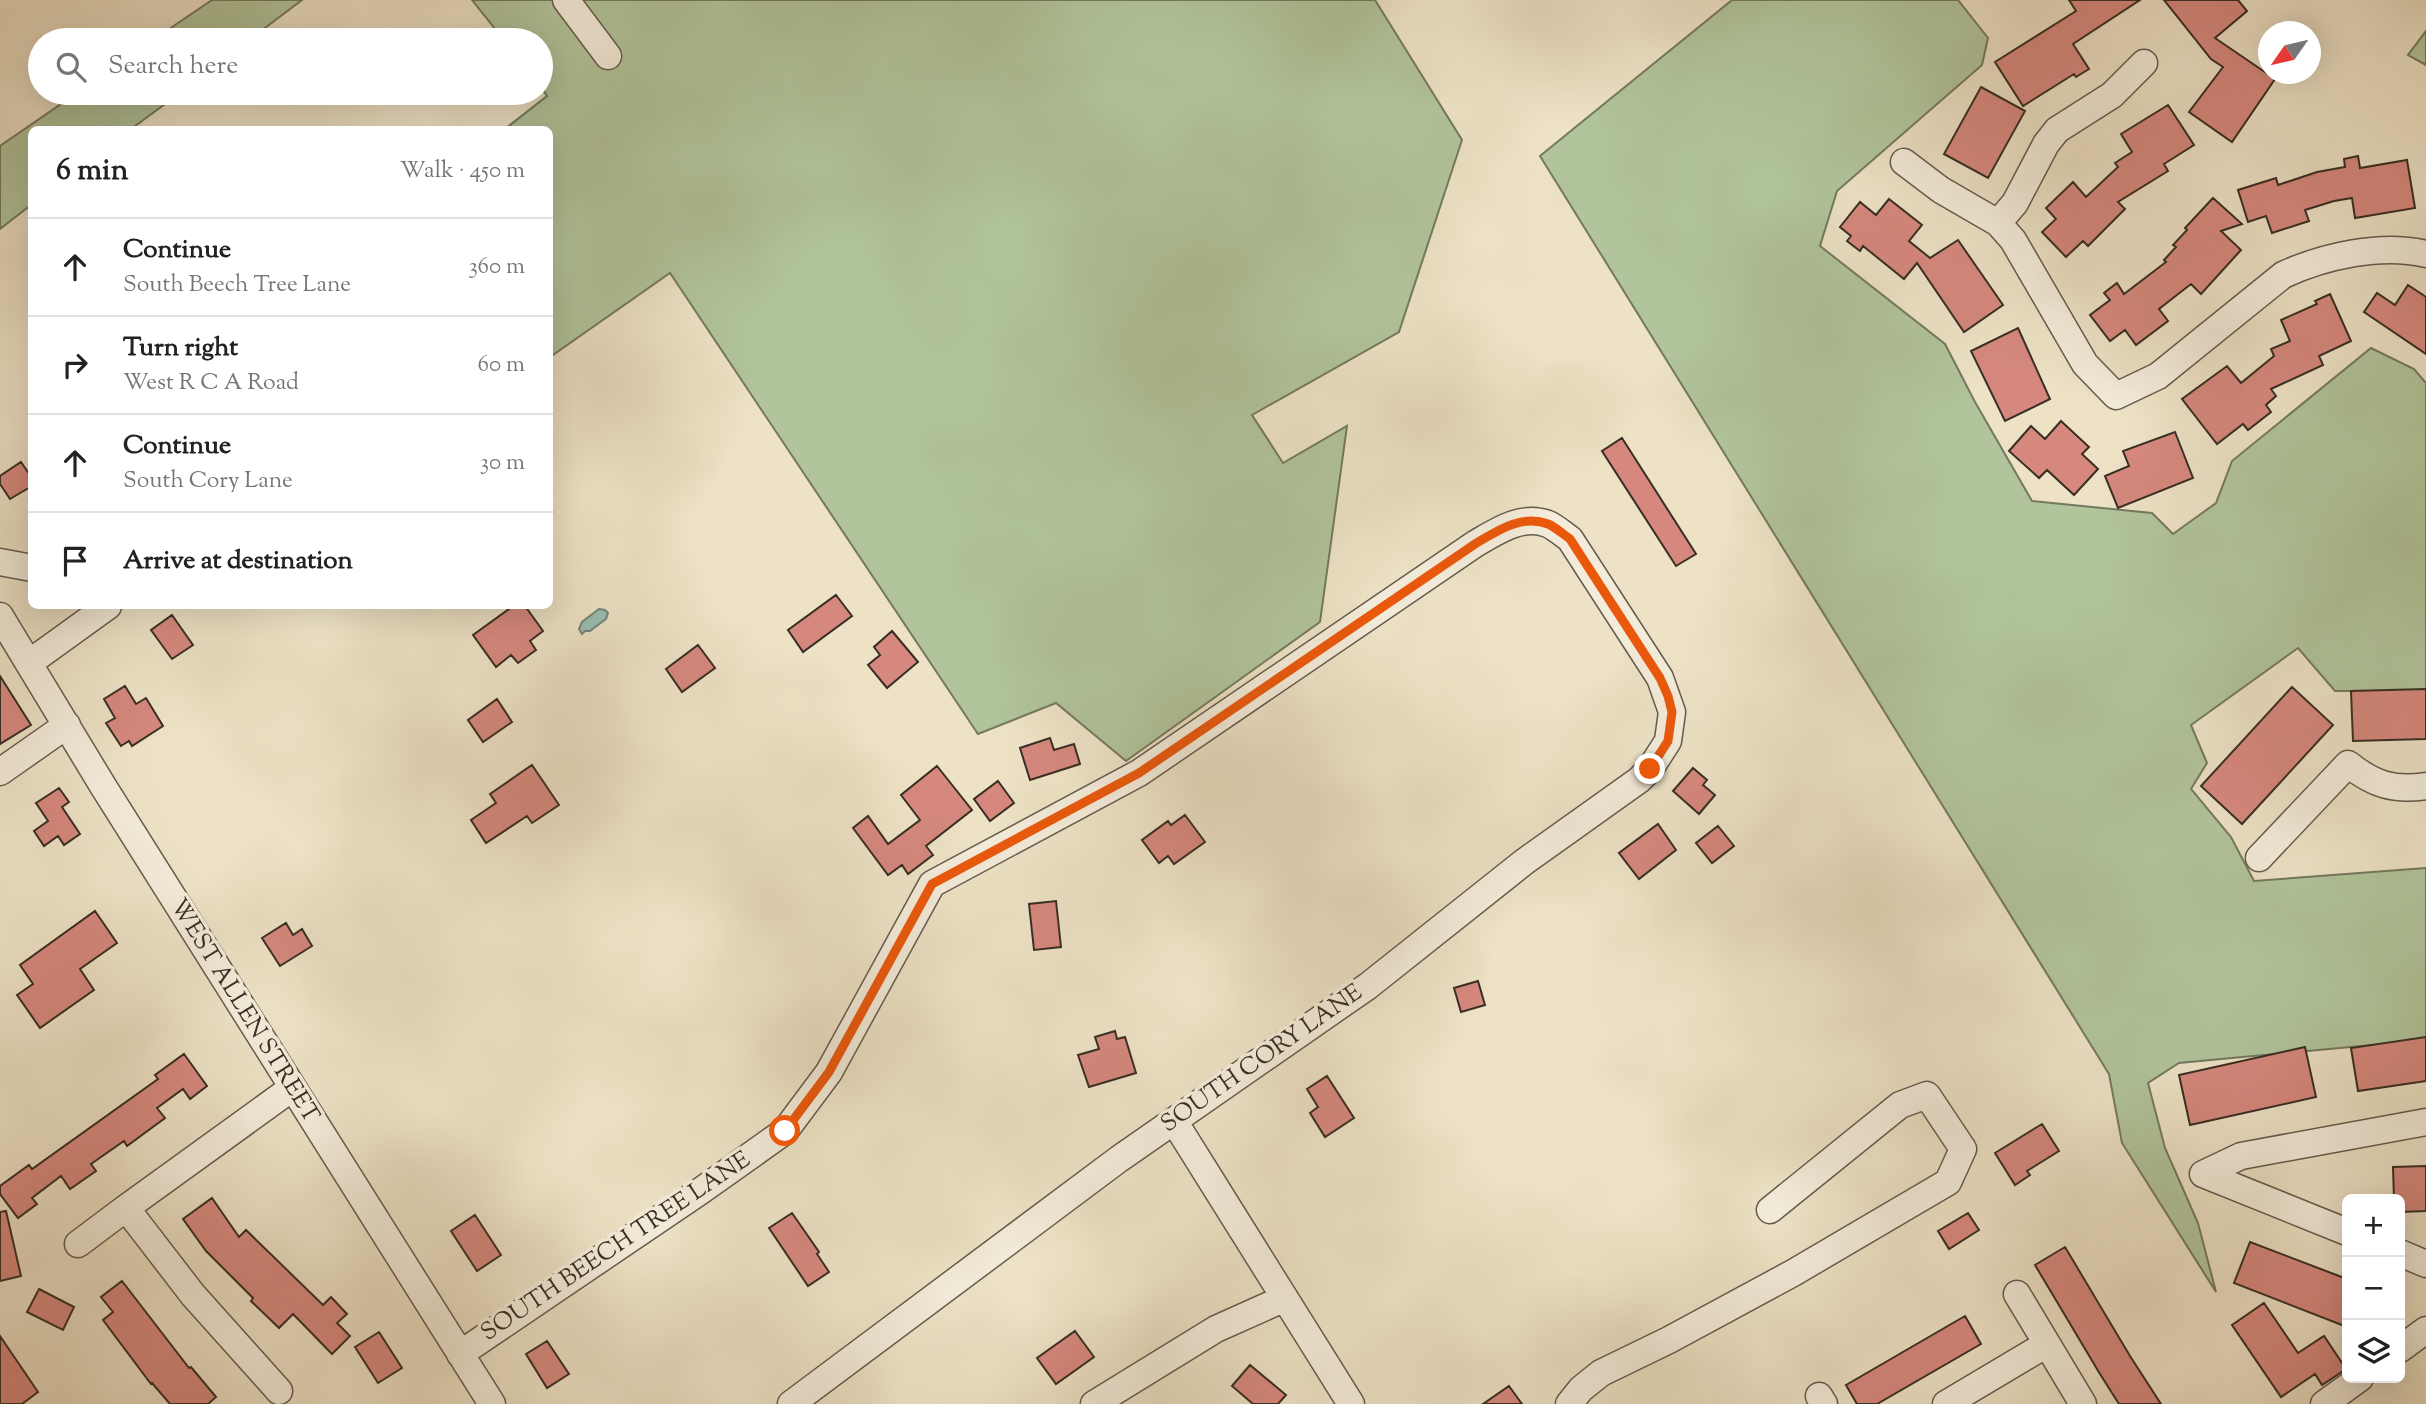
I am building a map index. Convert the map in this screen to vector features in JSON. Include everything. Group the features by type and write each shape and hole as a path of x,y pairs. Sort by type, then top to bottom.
{"street":[{"path":"566,0 608,56"},
{"path":"1998,223 2015,203 2046,144 2057,130 2112,95 2144,63"},
{"path":"1904,162 1941,191 1998,223 2013,240 2085,364 2116,396 2158,376 2283,275 2304,265 2377,250 2406,249 2426,254"},
{"name":"SOUTH BEECH TREE LANE","path":"460,1353 785,1131 829,1072 932,884 1139,773 1502,528 1531,521 1549,524 1570,539"},
{"name":"SOUTH CORY LANE","path":"792,1404 1174,1121 1368,986 1524,862 1639,780 1660,756 1670,733 1672,712 1660,678 1570,539"},
{"path":"0,562 28,567"},
{"path":"29,663 104,609"},
{"name":"WEST ALLEN STREET","path":"0,616 292,1088 492,1404"},
{"path":"0,772 67,725"},
{"path":"2259,858 2348,764 2366,778 2382,785 2399,788 2426,786"},
{"path":"78,1244 292,1088"},
{"path":"1569,1404 1581,1389 1601,1373 1794,1273 1948,1182 1964,1149 1927,1095 1900,1105 1770,1210"},
{"path":"1174,1121 1351,1404"},
{"path":"2342,1230 2203,1174 2241,1156 2426,1122"},
{"path":"126,1208 193,1295 284,1396"},
{"path":"2405,1255 2426,1264"},
{"path":"2017,1294 2083,1404"},
{"path":"1094,1404 1216,1329 1283,1299"},
{"path":"2405,1345 2426,1330"},
{"path":"1945,1404 2047,1344"},
{"path":"2324,1404 2353,1383"}],"green space":[{"path":"212,0 302,0 265,28 171,28"},
{"path":"472,0 1375,0 1462,140 1399,332 1252,415 1283,463 1347,426 1320,622 1126,761 1056,703 978,734 670,273 553,355 553,126 509,126 536,105 553,105 553,28 494,28"},
{"path":"1732,0 1958,0 1988,38 1982,65 1837,191 1820,246 1945,344 2032,501 2152,513 2173,534 2216,503 2232,461 2371,348 2414,369 2426,383 2426,691 2335,691 2298,648 2191,725 2207,763 2191,789 2231,837 2254,881 2426,868 2426,1040 2179,1063 2148,1083 2165,1148 2198,1223 2216,1292 2122,1143 2109,1074 1540,156"},
{"path":"2426,31 2426,65 2408,55"},
{"path":"60,105 164,105 135,126 29,126"},
{"path":"28,127 28,207 0,229 0,146"}],"water":[{"path":"599,609 608,613 606,619 582,634 579,629 582,622"}],"building":[{"path":"2069,0 2140,0 2073,44 2089,69 2076,77 2074,74 2023,106 1995,62 2076,11"},
{"path":"2164,0 2238,0 2247,11 2215,38 2258,67 2258,84 2272,84 2232,142 2189,112 2223,67 2211,59"},
{"path":"1981,87 2025,111 1988,178 1944,154"},
{"path":"2168,105 2194,145 2164,164 2168,171 2118,202 2125,209 2088,246 2083,241 2066,257 2042,232 2056,219 2046,208 2073,182 2086,197 2118,167 2115,163 2132,152 2121,134"},
{"path":"2358,156 2360,168 2407,160 2415,208 2355,218 2352,198 2305,210 2309,221 2272,233 2266,216 2248,222 2238,190 2276,178 2278,185 2317,172 2345,167 2344,159"},
{"path":"2213,198 2242,224 2221,231 2241,250 2201,294 2191,284 2159,309 2168,321 2136,345 2125,330 2110,341 2090,315 2110,300 2104,293 2117,283 2124,294 2166,262 2164,260 2176,247 2173,245 2187,230 2185,228"},
{"path":"1889,199 1922,225 1909,241 1930,258 1958,240 2003,305 1964,332 1917,263 1904,279 1863,246 1860,251 1847,241 1851,236 1840,227 1860,202 1876,215"},
{"path":"2408,285 2426,297 2426,354 2364,312 2377,293 2395,305"},
{"path":"2330,294 2351,341 2319,356 2323,365 2271,389 2276,396 2266,405 2271,412 2248,430 2243,424 2217,444 2182,399 2227,366 2241,383 2274,356 2271,349 2290,341 2281,320 2317,304 2315,301"},
{"path":"2018,328 2050,399 2005,421 1971,351"},
{"path":"2061,421 2089,447 2082,454 2098,469 2074,495 2047,470 2039,478 2009,451 2031,426 2045,439"},
{"path":"2175,432 2193,478 2118,508 2105,476 2129,466 2123,451"},
{"path":"1622,438 1696,554 1676,566 1602,451"},
{"path":"21,462 28,472 28,488 10,499 0,484 0,476"},
{"path":"836,595 852,616 803,652 788,630"},
{"path":"509,609 527,609 543,631 530,641 536,650 518,663 511,655 496,667 473,635"},
{"path":"172,615 193,645 172,659 151,630"},
{"path":"892,631 918,662 887,688 868,665 880,655 874,647"},
{"path":"698,645 715,668 682,692 666,669"},
{"path":"0,676 31,725 0,744"},
{"path":"125,686 136,704 146,698 163,726 132,746 129,741 121,746 106,723 115,718 104,699"},
{"path":"2292,687 2333,725 2242,824 2201,786"},
{"path":"2426,689 2426,739 2353,741 2351,691"},
{"path":"497,699 512,722 483,742 468,720"},
{"path":"1050,738 1054,750 1074,744 1080,764 1030,780 1020,748"},
{"path":"532,765 559,805 532,823 527,816 486,843 471,820 496,803 490,794"},
{"path":"937,766 972,810 926,846 933,855 908,874 902,865 888,875 853,828 868,816 888,844 920,820 901,795"},
{"path":"1693,768 1707,780 1703,785 1715,795 1699,814 1673,791"},
{"path":"998,781 1014,803 990,821 974,799"},
{"path":"59,788 69,802 62,807 80,834 64,845 58,836 44,846 34,831 48,821 36,803"},
{"path":"1185,815 1205,842 1174,864 1168,856 1159,863 1142,840 1168,821 1171,825"},
{"path":"1658,824 1676,850 1639,879 1619,853"},
{"path":"1718,826 1734,846 1712,863 1696,843"},
{"path":"1056,901 1061,947 1034,950 1029,904"},
{"path":"95,911 117,943 80,969 94,990 40,1028 17,995 33,984 20,965"},
{"path":"286,923 293,935 302,929 312,946 280,966 262,938"},
{"path":"1478,981 1485,1005 1461,1012 1454,988"},
{"path":"1115,1031 1117,1039 1125,1037 1136,1073 1089,1087 1078,1055 1099,1049 1095,1037"},
{"path":"2426,1037 2426,1081 2358,1091 2351,1048"},
{"path":"2305,1047 2316,1097 2190,1125 2179,1075"},
{"path":"184,1054 207,1086 190,1099 183,1089 157,1108 165,1118 127,1146 124,1141 91,1164 96,1171 70,1189 61,1176 32,1198 37,1204 18,1218 0,1194 0,1186 29,1165 32,1169 158,1079 155,1075"},
{"path":"1327,1076 1354,1118 1325,1137 1310,1113 1318,1107 1307,1089"},
{"path":"2042,1124 2059,1151 2027,1171 2030,1175 2015,1185 1995,1153"},
{"path":"2426,1166 2426,1211 2405,1212 2405,1194 2394,1194 2393,1167"},
{"path":"212,1198 239,1237 246,1230 323,1305 331,1297 347,1314 337,1323 350,1336 332,1354 293,1314 279,1328 206,1251 183,1219"},
{"path":"6,1211 21,1276 0,1281 0,1212"},
{"path":"792,1213 819,1252 817,1254 829,1272 808,1286 769,1228"},
{"path":"1968,1213 1979,1230 1949,1249 1938,1231"},
{"path":"475,1215 501,1255 477,1271 451,1231"},
{"path":"2250,1242 2342,1277 2342,1325 2234,1283"},
{"path":"2065,1247 2161,1404 2119,1404 2100,1374 2035,1265"},
{"path":"122,1281 189,1368 191,1367 216,1397 208,1404 170,1404 151,1384 103,1320 113,1312 101,1297"},
{"path":"39,1289 74,1307 63,1330 27,1312"},
{"path":"2264,1303 2298,1353 2324,1336 2342,1363 2342,1372 2322,1385 2315,1374 2281,1397 2232,1325"},
{"path":"1965,1316 1981,1344 1877,1404 1857,1404 1846,1385"},
{"path":"1075,1331 1094,1357 1056,1384 1037,1358"},
{"path":"379,1332 402,1368 378,1383 355,1347"},
{"path":"0,1336 38,1392 22,1404 0,1404"},
{"path":"547,1341 569,1374 547,1388 526,1354"},
{"path":"1250,1365 1286,1395 1278,1404 1253,1404 1232,1386"},
{"path":"1509,1386 1522,1404 1483,1404"}],"route":[{"path":"785,1131 829,1072 932,884 1139,773 1502,528 1531,521 1549,524 1570,539 1660,678 1672,712 1671,726 1668,741 1650,769"}]}
